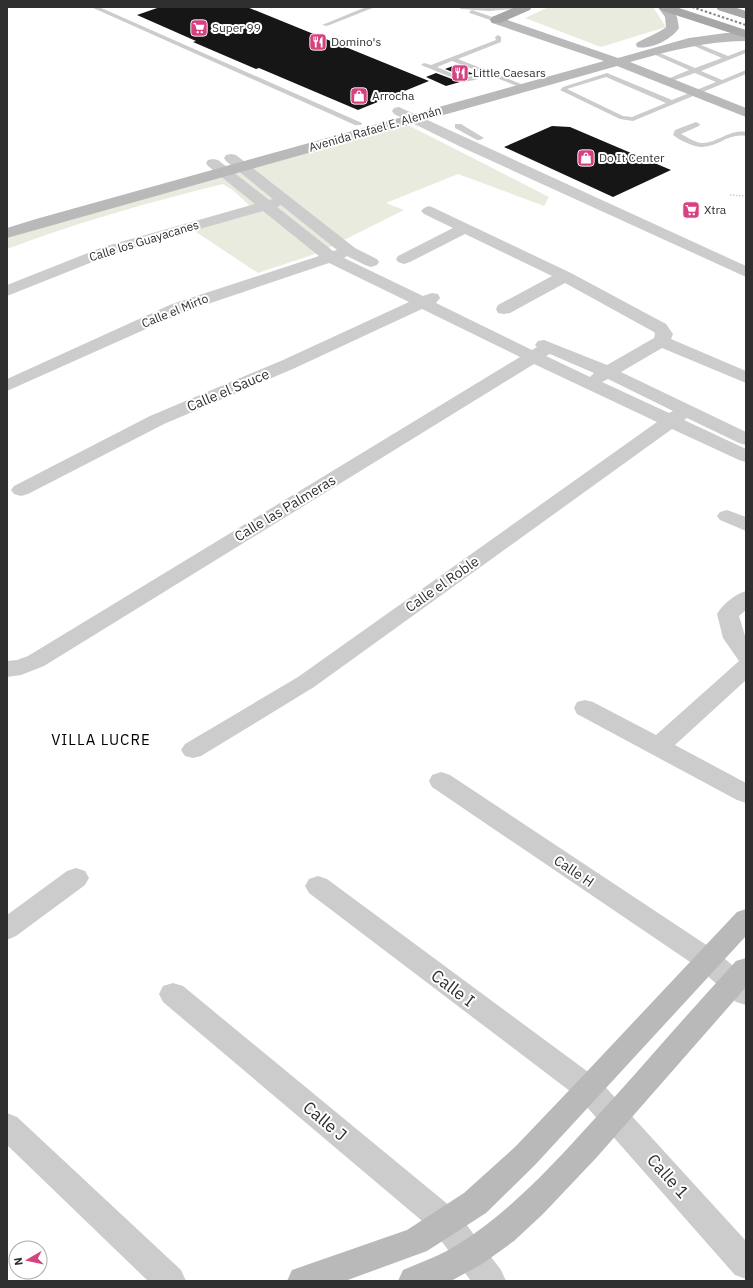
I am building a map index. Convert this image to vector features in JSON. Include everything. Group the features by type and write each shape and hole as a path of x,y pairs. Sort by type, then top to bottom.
{"main road":[{"path":"496,20 520,7"},
{"path":"520,7 518,18 528,31"},
{"name":"Avenida Rafael E. Alemán","path":"7,221 228,165 406,115 524,87 656,40 673,28 671,16 664,7"},
{"path":"664,7 746,36"},
{"path":"722,7 746,15"},
{"path":"496,20 528,31 565,56 603,60 667,81 746,121"},
{"name":"Avenida Rafael E. Alemán","path":"7,233 228,165 358,123 406,115 507,80 565,56 603,60 653,52 689,42 746,36"},
{"path":"603,60 692,95 743,109"},
{"path":"303,1281 416,1241 475,1203 525,1156 589,1089 746,919"},
{"path":"426,1279 470,1255 498,1235 545,1192 742,982"}],"street":[{"path":"406,115 746,272"},
{"path":"228,165 285,200 349,251 439,295 541,352 590,383 678,416 746,439"},
{"path":"228,165 265,206 330,257 422,303 541,352 607,372 746,456"},
{"name":"Calle los Guayacanes","path":"7,291 109,250 285,200"},
{"path":"429,211 565,276 660,328 664,334 661,340 590,383"},
{"path":"404,259 464,229"},
{"name":"Calle el Mirto","path":"7,386 178,308 349,251"},
{"path":"504,309 565,276"},
{"name":"Calle el Sauce","path":"21,490 157,420 289,364 439,295"},
{"path":"661,340 746,378"},
{"name":"Calle las Palmeras","path":"14,668 42,657 541,352"},
{"name":"Calle el Roble","path":"193,750 306,682 678,416"},
{"path":"727,516 746,525"},
{"path":"658,747 746,658 734,638 728,614 746,598"},
{"path":"585,708 746,794"},
{"name":"Calle H","path":"441,781 742,982"},
{"path":"7,929 76,878"},
{"name":"Calle I","path":"318,886 589,1089"},
{"name":"Calle J","path":"173,994 446,1221 490,1281"},
{"name":"Calle 1","path":"589,1089 616,1117 746,1264"},
{"path":"7,1126 170,1281"}],"lane":[{"path":"94,7 358,123"},
{"path":"325,25 372,7"},
{"path":"456,7 496,20"},
{"path":"461,7 495,9 520,7"},
{"path":"488,73 473,79 463,80 427,66 453,59 499,40 498,37"},
{"path":"689,42 728,58"},
{"path":"667,81 746,51"},
{"path":"653,52 721,82"},
{"path":"453,59 524,87"},
{"path":"672,103 607,76 602,76 563,90 627,119 633,119 692,95 746,72"},
{"path":"696,124 681,130 677,135 698,145 704,145 736,133 746,134"},
{"path":"458,126 480,138 466,144"}],"path":[{"path":"730,195 746,196"}],"shaded area":[{"path":"549,7 653,7 666,27 601,47 525,18"},
{"path":"406,124 549,197 544,206 458,174 386,203 404,210 318,253 258,273 187,226 250,206 234,191 223,184 114,213 7,249 7,236"}],"building":[{"path":"160,7 247,7 429,81 358,110 193,42 196,41 137,15"},
{"path":"453,66 474,74 460,75 445,69"},
{"path":"436,73 460,82 446,86 426,77"},
{"name":"Do It Center","path":"552,126 570,127 671,170 613,197 504,147"}],"railway":[{"path":"692,7 746,25"}],"place":[{"name":"Super 99","path":"199,28"},
{"name":"Domino's","path":"318,42"},
{"name":"Little Caesars","path":"460,73"},
{"name":"Arrocha","path":"359,96"},
{"name":"Do It Center","path":"586,158"},
{"name":"Xtra","path":"691,210"}],"district":[{"name":"VILLA LUCRE","path":"101,740"}]}
